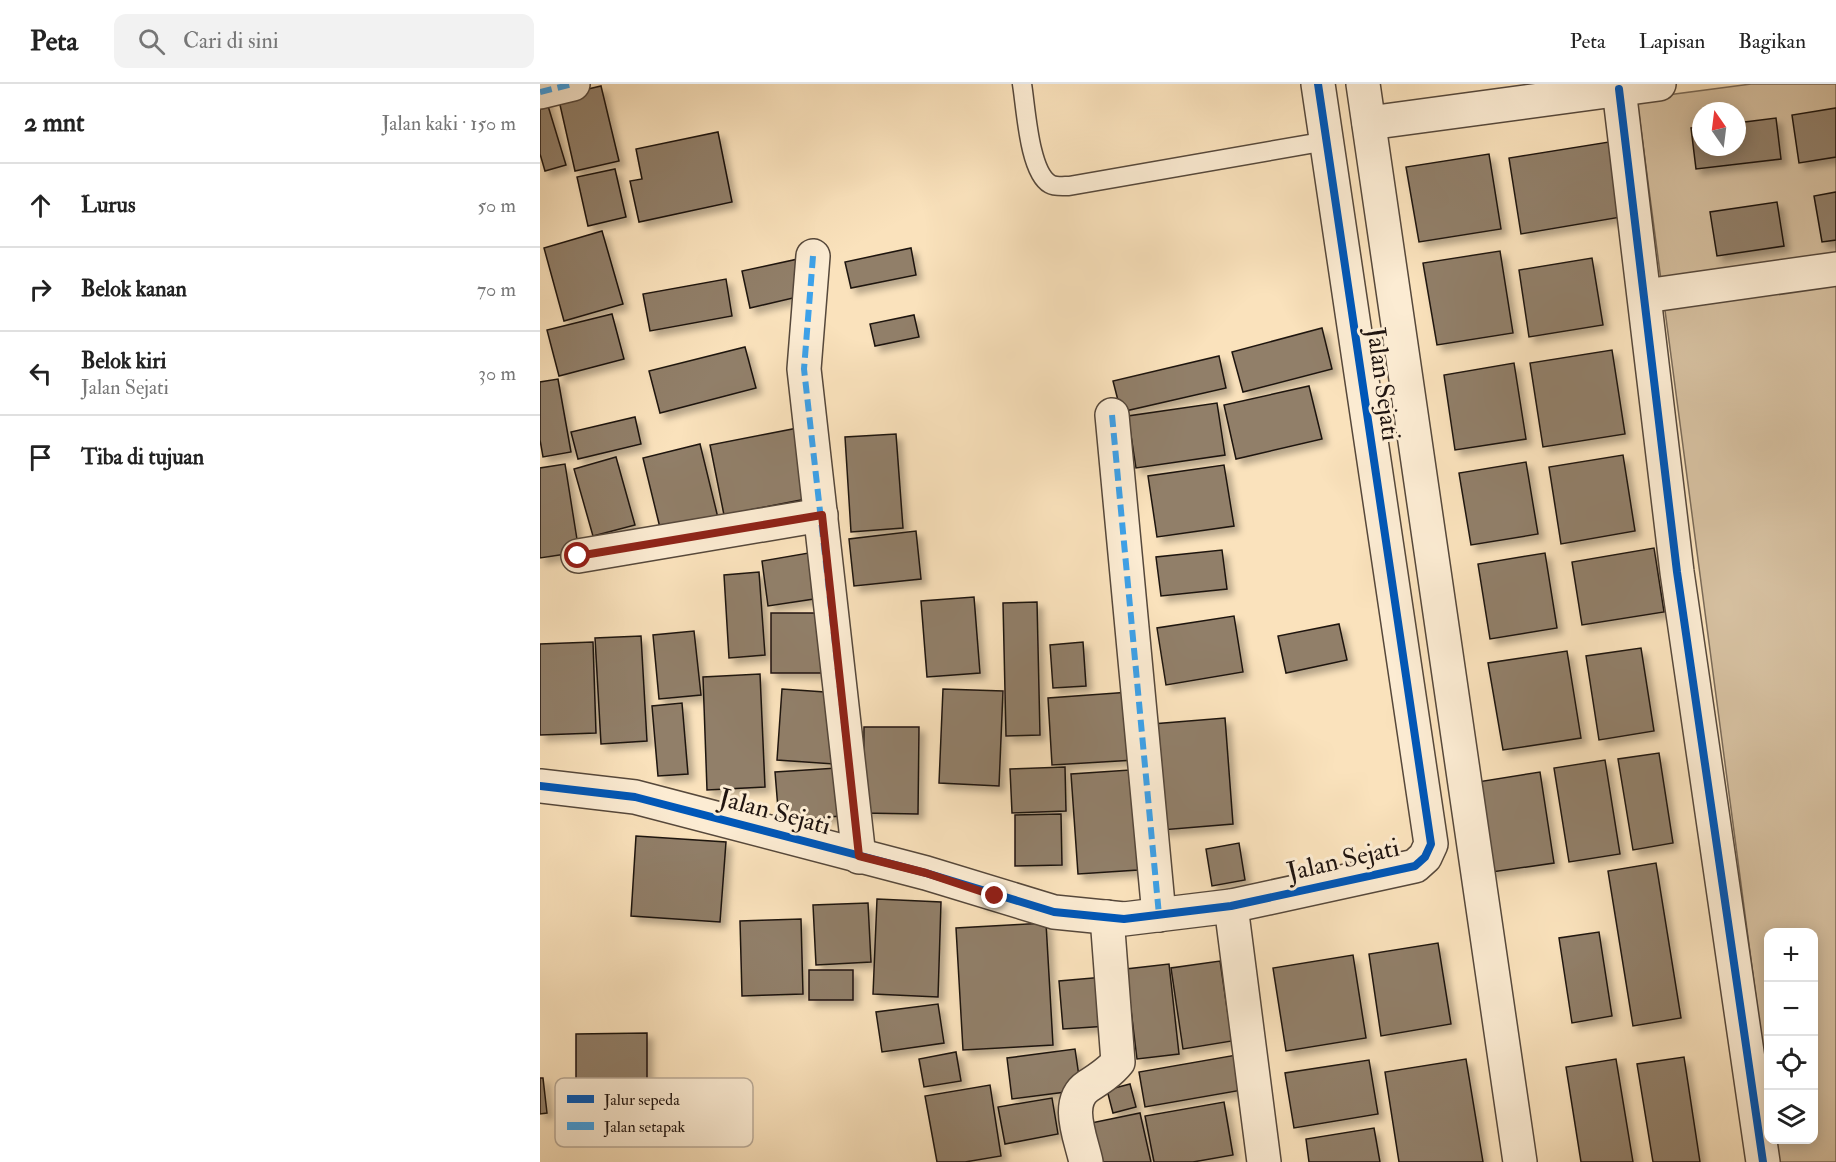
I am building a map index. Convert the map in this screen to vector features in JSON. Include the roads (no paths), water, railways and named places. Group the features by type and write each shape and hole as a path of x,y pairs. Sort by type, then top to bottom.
{"street":[{"path":"540,92 573,84"},
{"name":"Jalan Sejati","path":"540,786 635,797 719,817 926,873 1054,912 1124,919 1231,906 1415,866 1425,857 1431,844 1318,84"},
{"path":"1363,84 1520,1162"},
{"path":"1369,123 1659,84"},
{"path":"1619,89 1677,572 1763,1162"},
{"path":"813,256 804,369 859,856"},
{"path":"1645,296 1836,269"},
{"path":"1112,415 1159,915"},
{"path":"578,556 822,515"},
{"path":"1231,906 1264,1162"},
{"path":"1086,1162 1074,1108 1076,1098 1083,1089 1113,1069 1118,1062 1107,917"}],"lane":[{"path":"1022,84 1034,159 1041,176 1052,185 1069,186 1326,141"}]}
